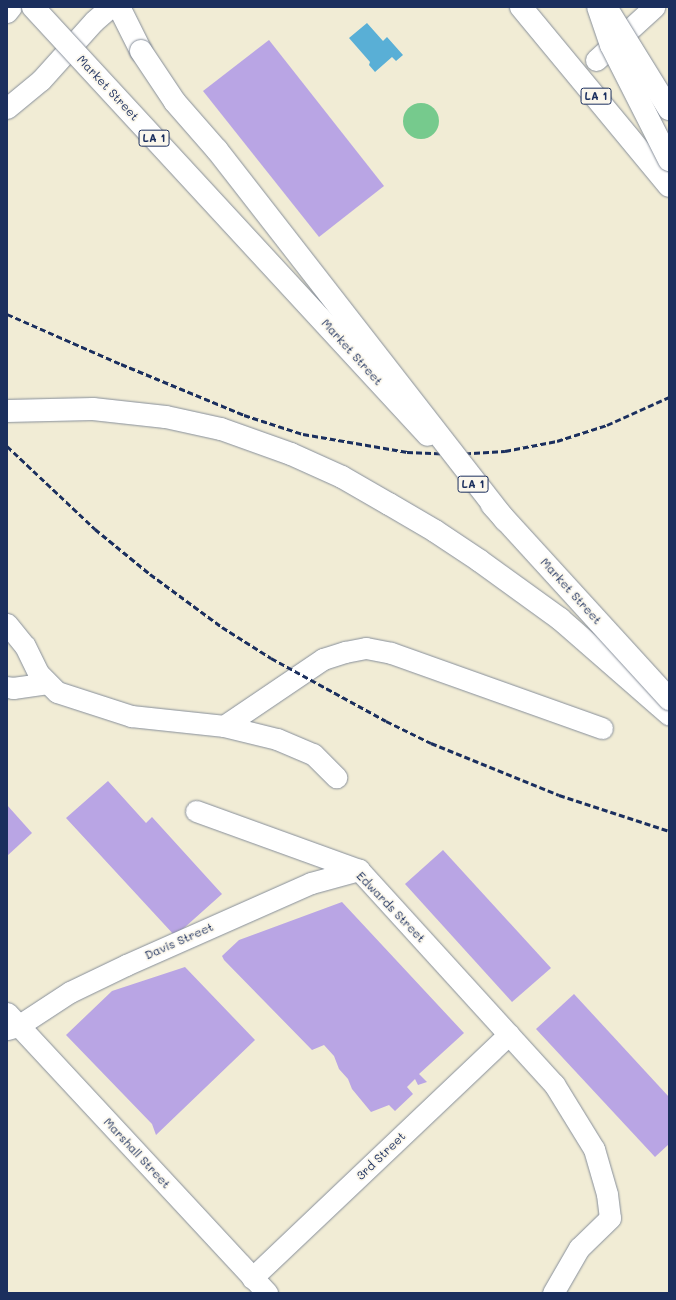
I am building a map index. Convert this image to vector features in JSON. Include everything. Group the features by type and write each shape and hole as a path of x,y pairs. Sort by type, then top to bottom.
{"main road":[{"path":"7,12 11,7"},
{"name":"Market Street","path":"33,7 669,699"},
{"path":"119,7 141,51 175,102 217,150 505,520"},
{"name":"LA 1","path":"521,7 669,186"},
{"path":"598,7 611,45 669,160"},
{"path":"606,7 669,109"},
{"path":"7,411 93,409 166,417 220,429 291,454 342,477 436,531 480,561 560,619 669,714"}],"street":[{"path":"7,108 41,80 94,21 110,7"},
{"path":"596,60 654,7"},
{"path":"7,624 25,646 38,673 57,692 131,716 224,726 277,739 313,754 336,777"},
{"path":"224,726 323,659 345,652 366,648 391,653 602,728"},
{"path":"7,687 13,688 48,683"},
{"name":"Edwards Street","path":"196,811 359,870 554,1084 594,1149 607,1194 610,1218 579,1248 554,1293"},
{"name":"Davis Street","path":"11,1023 126,965 311,883 359,870"},
{"name":"Marshall Street","path":"11,1023 267,1293"},
{"name":"3rd Street","path":"252,1278 509,1034"}],"green space":[{"path":"421,103 434,108 439,121 434,134 421,139 408,134 403,121 408,108"}],"water":[{"path":"367,23 383,41 387,37 403,55 396,61 392,57 375,72 369,65 370,62 349,38"}],"building":[{"path":"269,40 384,186 319,237 203,91"},
{"path":"108,781 146,823 152,817 222,894 175,936 66,818"},
{"path":"7,805 32,833 7,856"},
{"path":"443,850 551,968 512,1002 405,884"},
{"path":"342,902 464,1033 419,1074 427,1082 418,1085 415,1079 407,1087 413,1094 395,1111 389,1105 371,1112 352,1089 348,1079 339,1069 334,1056 324,1045 312,1050 224,960 222,956 239,940"},
{"path":"185,967 255,1040 156,1135 152,1124 66,1035 112,991"},
{"path":"574,994 669,1097 669,1144 655,1157 536,1029"}],"railway":[{"path":"7,314 121,364 244,415 303,434 407,452 456,454 505,451 557,441 607,425 669,397"},
{"path":"7,446 95,529 150,574 222,627 271,658 386,721 431,743 559,795 669,831"}]}
